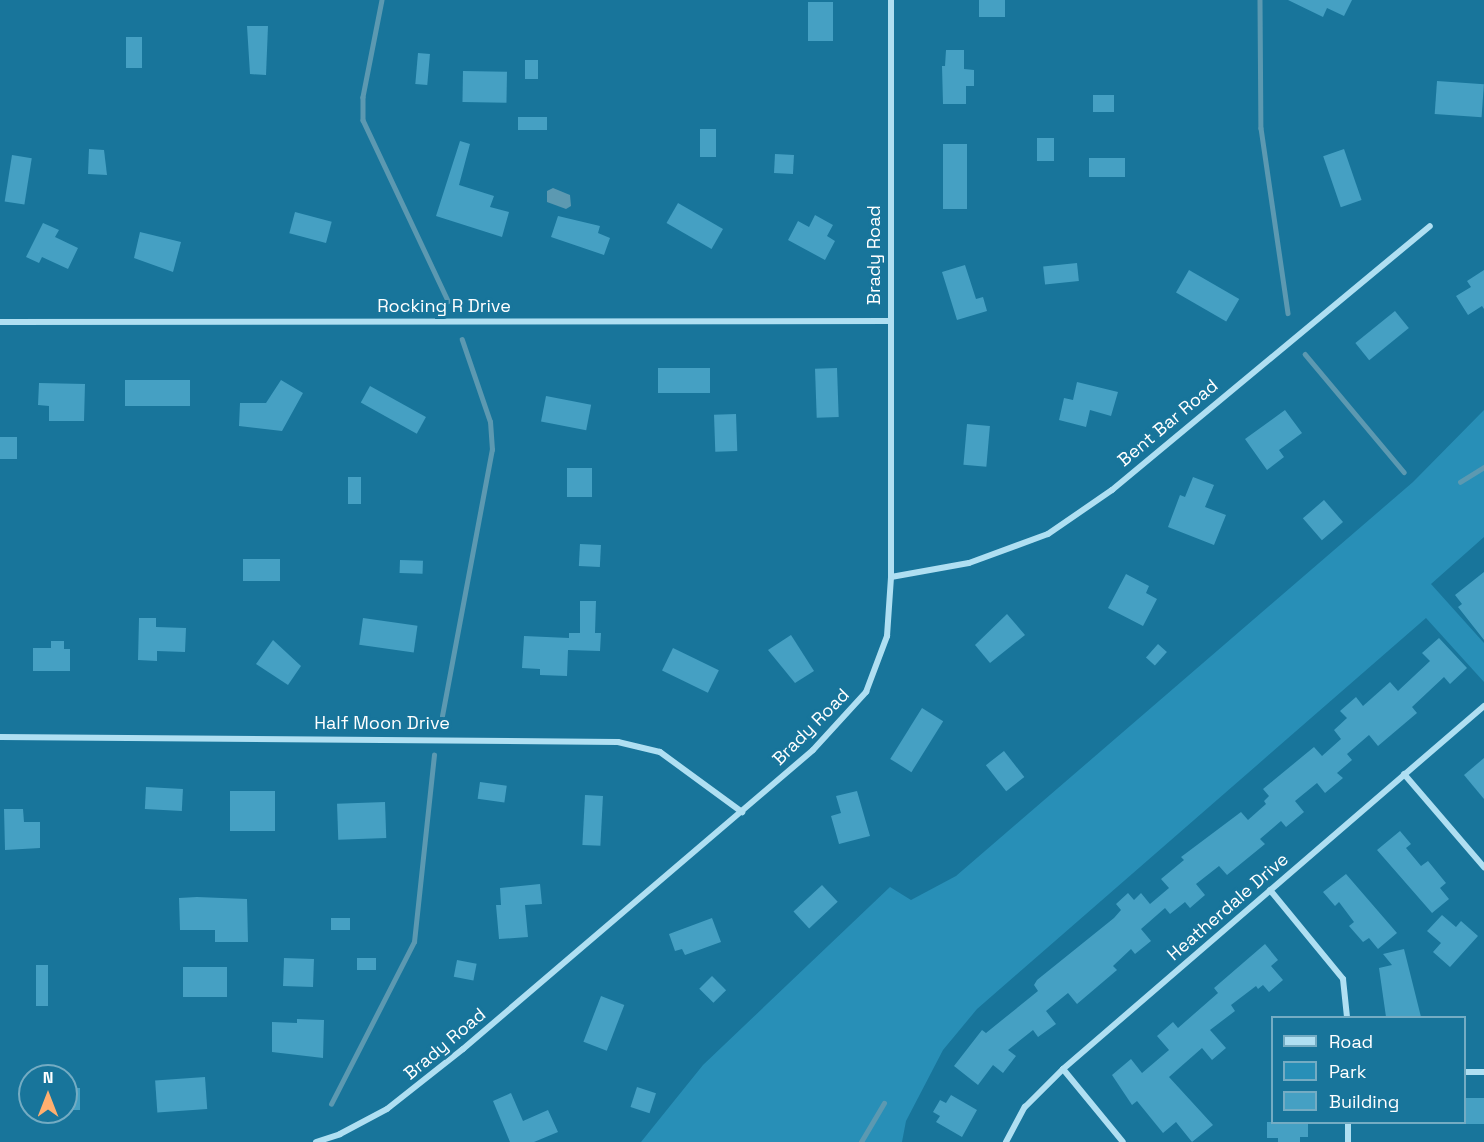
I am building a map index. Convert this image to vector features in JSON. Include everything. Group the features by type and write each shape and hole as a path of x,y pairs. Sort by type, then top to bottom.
{"street":[{"name":"Brady Road","path":"316,1142 340,1134 402,1099 813,750 867,692 887,636 891,576 889,321 891,0"},
{"name":"Bent Bar Road","path":"891,576 969,563 1048,534 1112,490 1430,226"},
{"name":"Rocking R Drive","path":"0,322 889,321"},
{"name":"Heatherdale Drive","path":"1006,1142 1025,1107 1063,1069 1484,706"},
{"name":"Half Moon Drive","path":"0,737 416,737 618,742 660,752 742,812"},
{"path":"1404,774 1484,867"},
{"path":"1270,890 1343,979 1347,1016"},
{"path":"1063,1069 1123,1142"},
{"path":"1466,1072 1484,1072"},
{"path":"1348,1124 1348,1142"}],"green space":[{"path":"1484,410 1484,537 1431,584 1484,643 1484,682 1426,618 977,1009 943,1050 906,1121 902,1142 641,1142 703,1065 890,887 911,900 956,876 1413,482"}],"shaded area":[{"path":"553,188 570,195 571,206 566,209 547,202 547,191"}],"building":[{"path":"979,0 1005,0 1005,17 979,17"},
{"path":"1288,0 1352,0 1344,16 1327,8 1323,17"},
{"path":"808,2 833,2 833,41 808,41"},
{"path":"247,26 268,26 266,75 250,74"},
{"path":"126,37 142,37 142,68 126,68"},
{"path":"946,50 964,50 964,69 974,70 974,86 966,86 966,104 943,104 942,66 945,66"},
{"path":"418,53 430,54 427,85 415,84"},
{"path":"525,60 538,60 538,79 525,79"},
{"path":"463,71 507,72 506,103 462,102"},
{"path":"1437,81 1484,84 1482,117 1435,114"},
{"path":"1093,95 1114,95 1114,112 1093,112"},
{"path":"518,117 547,117 547,130 518,130"},
{"path":"700,129 716,129 716,157 700,157"},
{"path":"1037,138 1054,138 1054,161 1037,161"},
{"path":"460,141 470,144 459,185 494,196 490,207 509,212 502,237 436,216"},
{"path":"943,144 967,144 967,209 943,209"},
{"path":"89,149 104,150 107,175 88,174"},
{"path":"1344,149 1362,200 1341,207 1323,156"},
{"path":"775,154 794,155 793,174 774,173"},
{"path":"12,155 32,158 24,205 5,201"},
{"path":"1089,158 1125,158 1125,177 1089,177"},
{"path":"678,203 723,229 712,249 666,223"},
{"path":"295,212 332,222 326,243 289,233"},
{"path":"815,215 833,225 827,236 835,241 825,260 788,240 798,221 809,227"},
{"path":"558,216 600,226 598,233 610,238 604,255 551,237"},
{"path":"43,223 59,230 55,237 78,248 68,269 42,257 39,263 26,257"},
{"path":"140,232 181,242 173,272 134,258"},
{"path":"1077,263 1079,281 1045,284 1043,267"},
{"path":"965,265 976,299 983,297 987,311 957,320 942,272"},
{"path":"1189,270 1239,299 1226,322 1176,293"},
{"path":"1484,270 1484,309 1482,306 1468,315 1456,296 1471,287 1467,281"},
{"path":"1395,311 1409,328 1369,360 1355,343"},
{"path":"658,368 710,368 710,393 658,393"},
{"path":"837,368 839,417 817,418 815,369"},
{"path":"125,380 190,380 190,406 125,406"},
{"path":"281,380 303,393 282,431 239,426 240,403 266,403"},
{"path":"1077,382 1118,392 1111,416 1090,410 1086,427 1059,420 1064,398 1073,400"},
{"path":"39,383 85,384 84,421 49,421 49,406 38,405"},
{"path":"370,386 426,417 417,434 361,403"},
{"path":"546,396 591,405 586,430 541,422"},
{"path":"1285,410 1302,433 1279,450 1284,457 1267,470 1245,439"},
{"path":"736,414 737,451 715,452 714,415"},
{"path":"967,424 990,426 986,467 963,465"},
{"path":"0,437 17,437 17,459 0,459"},
{"path":"567,468 592,468 592,497 567,497"},
{"path":"348,477 361,477 361,504 348,504"},
{"path":"1193,477 1214,485 1205,507 1226,515 1214,545 1168,527 1180,495 1185,497"},
{"path":"1324,500 1343,522 1322,540 1303,518"},
{"path":"580,544 601,545 600,567 579,566"},
{"path":"243,559 280,559 280,581 243,581"},
{"path":"400,560 423,561 423,574 400,573"},
{"path":"1484,572 1484,640 1458,607 1462,604 1455,595"},
{"path":"1126,574 1149,586 1146,593 1157,599 1143,626 1108,608"},
{"path":"580,601 596,601 595,633 601,633 600,651 568,650 567,676 540,675 540,669 522,668 524,636 569,638 569,633 580,633"},
{"path":"1007,614 1025,635 990,663 975,645"},
{"path":"139,618 156,618 156,627 186,628 185,652 157,651 157,661 138,660"},
{"path":"363,618 417,626 414,652 359,645"},
{"path":"791,635 814,671 795,683 768,650"},
{"path":"1439,638 1467,668 1450,684 1444,677 1412,707 1417,713 1378,746 1369,735 1347,754 1352,760 1337,773 1343,778 1325,793 1317,783 1295,801 1304,812 1286,827 1281,821 1260,839 1265,844 1227,875 1219,866 1196,884 1205,895 1190,908 1185,902 1170,914 1165,908 1141,929 1151,941 1135,954 1131,949 1113,966 1117,970 1077,1004 1068,993 1046,1011 1056,1024 1038,1037 1033,1030 1008,1050 1016,1056 1003,1073 993,1065 978,1085 954,1066 982,1030 986,1033 1038,991 1034,985 1037,980 1114,918 1121,910 1116,904 1128,893 1134,900 1141,893 1150,904 1169,888 1161,879 1184,860 1181,857 1241,812 1248,820 1266,804 1264,801 1269,796 1263,789 1314,747 1322,756 1341,739 1334,730 1347,718 1340,711 1356,697 1363,706 1390,682 1398,691 1430,661 1422,653"},
{"path":"273,640 301,666 288,685 256,664"},
{"path":"51,641 64,641 64,649 70,649 70,671 33,671 33,648 51,648"},
{"path":"1158,644 1167,652 1155,665 1146,657"},
{"path":"673,648 719,670 708,693 662,670"},
{"path":"922,708 943,721 911,772 890,759"},
{"path":"1004,751 1024,777 1006,791 986,765"},
{"path":"1484,758 1484,799 1464,775"},
{"path":"480,782 507,786 504,803 478,799"},
{"path":"146,787 183,789 182,811 145,809"},
{"path":"230,791 275,791 275,831 230,831"},
{"path":"857,791 870,836 839,844 831,816 841,813 836,796"},
{"path":"585,795 603,796 600,846 582,845"},
{"path":"385,802 386,838 338,840 337,804"},
{"path":"4,809 23,809 24,822 40,822 40,848 5,850"},
{"path":"1400,831 1411,844 1406,848 1421,866 1428,861 1446,883 1440,888 1449,899 1432,913 1377,850"},
{"path":"1346,874 1397,933 1378,949 1369,938 1363,942 1349,926 1354,922 1339,902 1335,906 1323,892"},
{"path":"540,884 542,904 525,905 528,937 499,939 496,905 501,905 500,888"},
{"path":"822,885 838,902 809,928 793,912"},
{"path":"179,898 247,899 248,942 215,942 215,930 180,930"},
{"path":"1442,915 1456,927 1461,921 1478,936 1450,967 1433,952 1441,943 1427,931"},
{"path":"331,918 350,918 350,930 331,930"},
{"path":"712,918 721,942 685,955 682,949 675,951 669,934"},
{"path":"1265,944 1278,960 1271,966 1283,980 1269,992 1263,985 1258,989 1256,986 1231,1005 1235,1011 1210,1030 1226,1048 1212,1060 1202,1048 1169,1077 1213,1125 1192,1142 1176,1122 1163,1133 1137,1101 1132,1105 1112,1075 1131,1059 1142,1073 1169,1050 1157,1036 1173,1022 1178,1028 1218,993 1214,988"},
{"path":"1404,949 1421,1016 1386,1016 1379,968 1392,965 1383,954"},
{"path":"284,958 314,959 313,987 283,986"},
{"path":"357,958 376,958 376,970 357,970"},
{"path":"457,960 477,964 473,981 454,977"},
{"path":"36,965 48,965 48,1006 36,1006"},
{"path":"183,967 227,967 227,997 183,997"},
{"path":"712,976 726,990 713,1003 699,989"},
{"path":"601,996 624,1005 607,1051 583,1042"},
{"path":"297,1019 324,1020 323,1058 272,1052 272,1022 297,1023"},
{"path":"205,1077 207,1109 157,1112 155,1080"},
{"path":"637,1087 656,1093 650,1113 631,1107"},
{"path":"78,1088 80,1088 80,1110 78,1110"},
{"path":"511,1093 523,1121 548,1110 558,1132 534,1142 510,1142 493,1101"},
{"path":"951,1095 977,1110 962,1137 936,1122 940,1116 933,1112 940,1100 946,1103"},
{"path":"1466,1098 1484,1098 1484,1124 1466,1124"},
{"path":"1267,1122 1271,1124 1308,1124 1308,1137 1300,1137 1300,1142 1278,1142 1278,1138 1267,1138"}],"waterway":[{"path":"382,0 363,97 363,120 448,301"},
{"path":"1260,0 1261,128 1288,313"},
{"path":"442,716 492,450 490,422 462,340"},
{"path":"1305,354 1404,472"},
{"path":"1460,482 1484,467"},
{"path":"331,1104 414,942 434,755"},
{"path":"861,1142 884,1103"}]}
